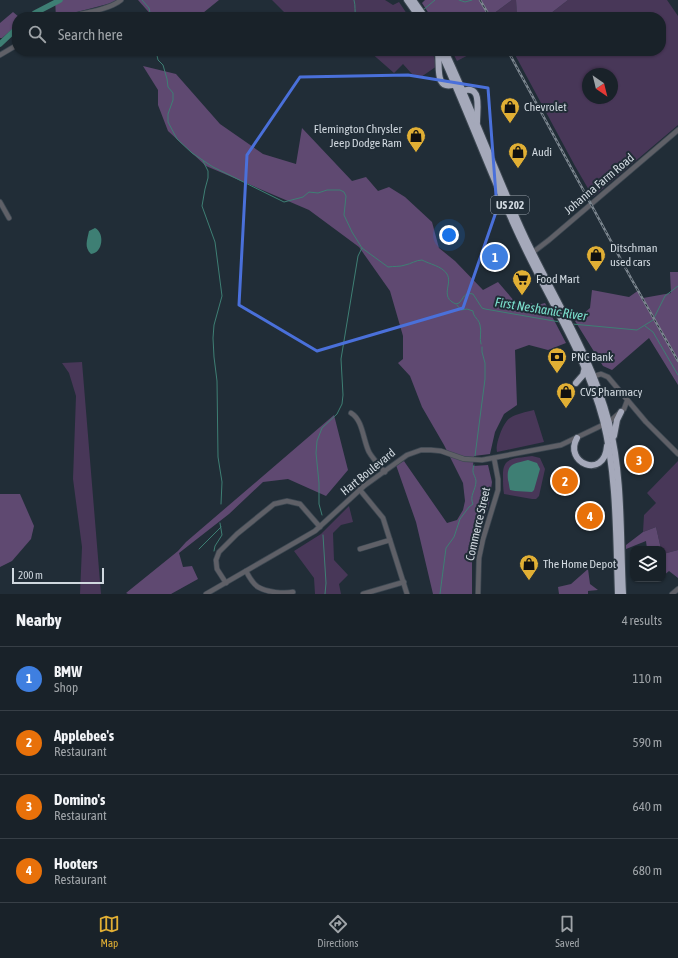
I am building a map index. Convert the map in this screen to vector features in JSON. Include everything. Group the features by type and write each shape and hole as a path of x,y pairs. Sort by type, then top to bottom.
{"highway":[{"path":"407,0 418,12"},
{"path":"413,0 416,9"},
{"path":"439,56 440,81 444,85 456,84"},
{"name":"US 202","path":"442,56 477,126 510,206 563,317"},
{"name":"US 202","path":"447,56 456,84"},
{"path":"460,92 471,89 476,94 477,126"},
{"name":"US 202","path":"460,92 520,238 570,330 592,377 610,442 619,499 623,594"},
{"name":"US 202","path":"570,330 585,367 592,377"},
{"path":"576,383 584,375 585,367"},
{"path":"577,438 574,445 577,457 582,463 589,465 599,464 603,460 617,420 623,411"},
{"name":"US 202","path":"610,442 614,495 618,594"}],"street":[{"path":"88,12 116,4 121,0"},
{"path":"0,55 12,48"},
{"name":"Johanna Farm Road","path":"532,253 678,130"},
{"path":"0,202 9,218"},
{"path":"592,377 601,374 606,376 678,454"},
{"path":"623,411 627,400"},
{"path":"623,411 634,408"},
{"name":"Hart Boulevard","path":"206,594 312,532 360,490 406,455 421,450 437,450 470,460 482,460 561,445 606,424 623,411"},
{"path":"351,413 358,419 370,454 384,472"},
{"name":"Commerce Street","path":"478,594 479,558 498,490 498,474 494,458"},
{"path":"360,490 383,518 407,594"},
{"path":"226,583 217,568 216,560 219,552 237,534 274,504 287,501 300,504 320,526"},
{"path":"360,549 390,540"},
{"path":"246,571 254,584 261,588 284,594 293,592"},
{"path":"363,594 404,582"},
{"path":"672,594 678,589"}],"highlighted area":[{"path":"408,75 488,88 497,209 463,308 317,351 239,305 247,155 300,77"}],"shaded area":[{"path":"55,0 123,0 77,12 56,12"},
{"path":"138,0 219,0 204,12 149,12"},
{"path":"272,0 385,0 393,5 399,2 406,12 284,12"},
{"path":"425,0 512,0 496,12 428,12 422,3"},
{"path":"512,0 516,0 517,12 496,12"},
{"path":"516,0 568,0 552,12 517,12"},
{"path":"568,0 667,0 678,16 678,125 593,197 516,56 666,56 666,12 552,12"},
{"path":"12,13 12,29 2,38 0,38 0,23"},
{"path":"375,56 434,56 437,66 421,77 412,74 403,64 394,73"},
{"path":"454,56 466,56 457,61"},
{"path":"143,66 176,74 220,124 263,154 296,164 302,128 352,181 366,177 378,191 389,187 405,197 432,222 439,248 455,261 483,290 498,282 515,302 520,304 532,303 534,306 545,303 566,343 548,350 529,345 515,350 517,405 504,414 495,432 490,454 474,456 473,466 488,465 492,482 489,504 472,558 472,594 433,594 416,522 396,465 404,461 447,523 457,520 463,510 465,501 463,483 444,445 422,407 410,376 398,363 403,359 403,336 390,291 359,247 309,210 206,166 168,131 158,105 158,90"},
{"path":"95,228 100,234 101,242 98,250 91,254 87,249 87,241 89,231"},
{"path":"670,272 678,272 678,385 649,338 612,370 603,366 575,321 590,308 592,290 629,297 639,290 643,298 671,293"},
{"path":"82,362 101,594 80,594 82,547 73,479 76,396 69,373 62,363"},
{"path":"534,410 544,442 497,452 497,444 500,434 507,420 515,415"},
{"path":"334,415 348,470 326,496 288,479 263,482 229,514 179,553 183,567 192,566 198,579 171,594 126,593 178,551 186,542"},
{"path":"532,456 540,458 545,469 539,496 536,499 532,499 504,494 503,470 507,462 515,458"},
{"path":"528,460 537,463 540,469 534,490 532,492 510,490 508,470 512,465"},
{"path":"678,461 678,550 666,553 666,546 660,546 656,527 643,532 644,515 656,503 647,493"},
{"path":"0,494 20,494 34,526 31,539 12,561 0,567"},
{"path":"349,506 353,522 341,525 333,533 334,560 348,575 339,584 341,594 315,594 314,578 294,551 321,534"},
{"path":"656,527 660,546 647,546 646,541 630,546 626,549 626,545 643,532"},
{"path":"678,550 678,578 669,571 666,574 666,553"},
{"path":"588,569 590,584 598,590 588,591 588,594 559,594 558,587 571,584"}],"waterway":[{"path":"37,12 60,0"},
{"name":"First Neshanic River","path":"142,0 149,8 150,12"},
{"path":"354,0 355,12"},
{"path":"423,10 435,0"},
{"path":"459,0 465,2 472,0"},
{"path":"0,44 12,33"},
{"name":"First Neshanic River","path":"157,56 158,60 163,65 168,87 173,93 173,100 168,114 168,122 177,139 192,153 213,167 284,202 303,197 309,192 318,193 327,190 340,190 344,192 346,196 344,215 352,232 362,248 388,267 403,266 422,260 445,271 449,282 447,290 448,298 456,304 459,303 464,296 473,294 482,308 485,309 560,322"},
{"path":"203,161 208,171 208,178 202,206 215,242 222,296 214,325 213,338 217,381 218,457 222,482 221,504"},
{"path":"322,515 319,504 319,483 316,453 317,441 322,428 337,414 342,404 341,359 358,256 362,248"},
{"name":"First Neshanic River","path":"572,324 637,330 653,320 665,296 678,286"},
{"path":"457,305 461,310 467,309 473,311 480,325 481,344"},
{"path":"645,326 653,332 678,375"},
{"path":"475,456 485,379 485,363 482,347"},
{"path":"440,594 446,548 454,537 460,519 473,504 472,496 476,484 473,472 474,465"},
{"path":"214,551 215,546 222,535 220,523"},
{"path":"199,549 221,527"},
{"path":"323,535 326,583 325,594"}],"railway":[{"path":"480,0 487,12"},
{"path":"511,56 632,280 678,361"}],"place":[{"name":"Chevrolet","path":"510,124"},
{"name":"Flemington Chrysler Jeep Dodge Ram","path":"416,153"},
{"name":"Audi","path":"518,169"},
{"name":"BMW","path":"495,257"},
{"name":"Ditschman used cars","path":"596,272"},
{"name":"Food Mart","path":"522,296"},
{"name":"PNC Bank","path":"557,374"},
{"name":"CVS Pharmacy","path":"566,409"},
{"name":"Domino's","path":"639,460"},
{"name":"Applebee's","path":"565,481"},
{"name":"Hooters","path":"590,516"},
{"name":"The Home Depot","path":"529,581"}]}
